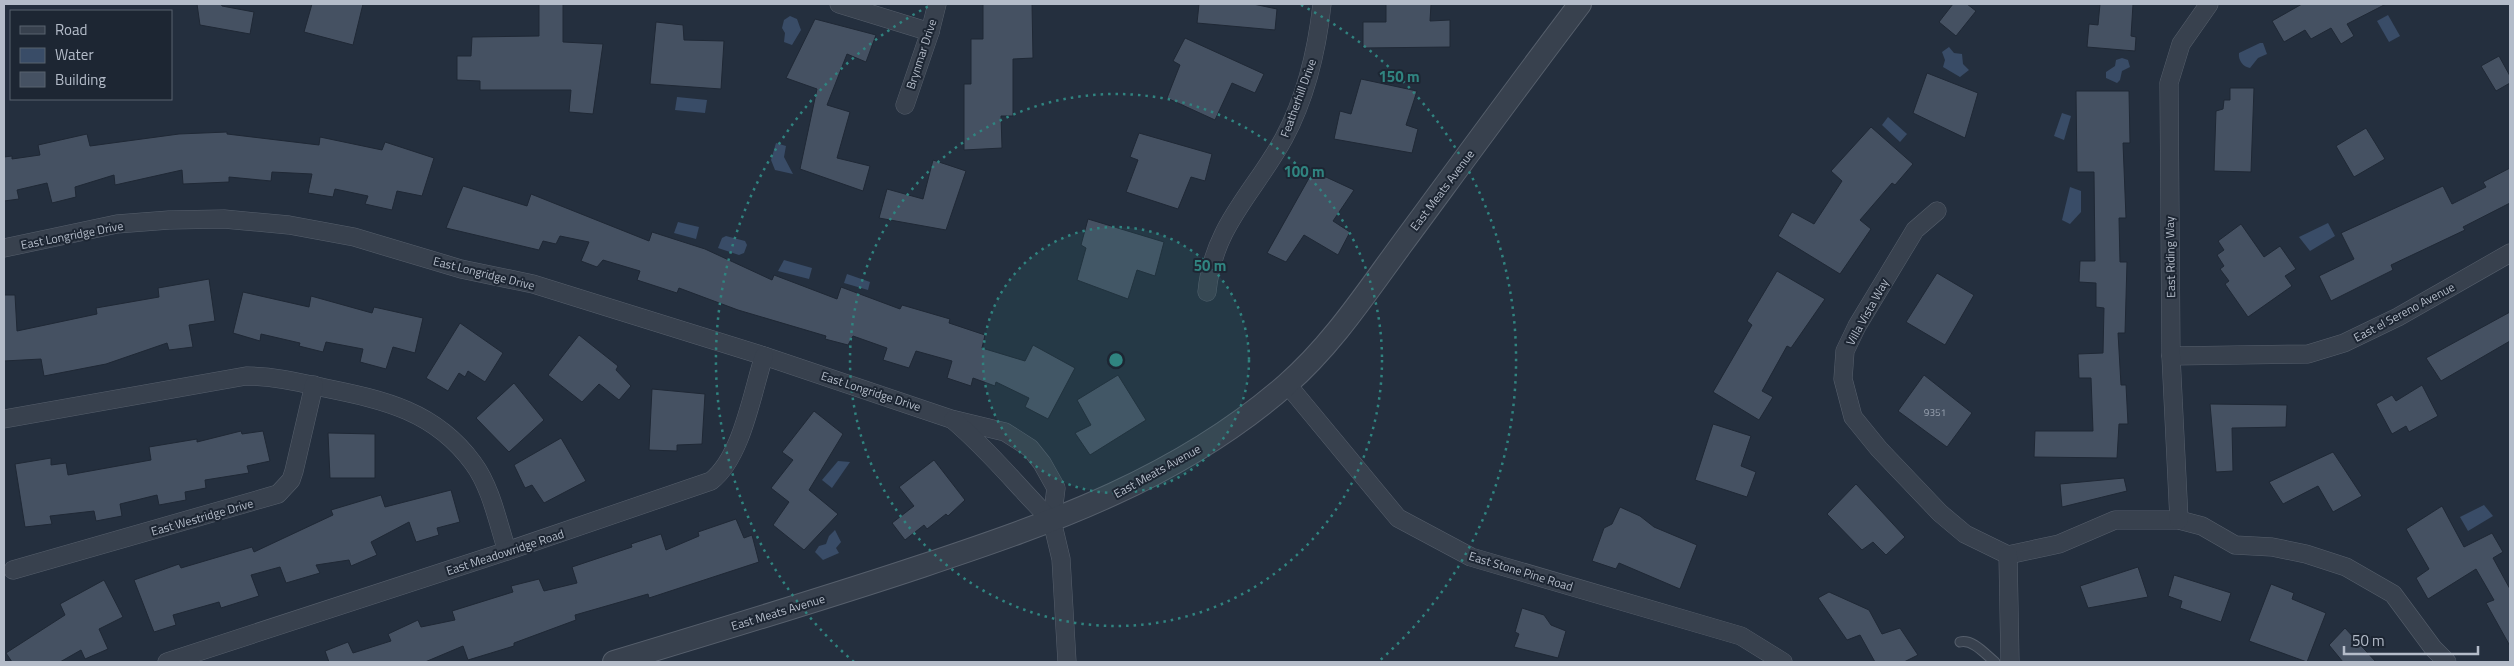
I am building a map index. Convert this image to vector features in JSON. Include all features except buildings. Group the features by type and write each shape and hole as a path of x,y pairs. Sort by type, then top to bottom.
{"street":[{"path":"839,4 930,32"},
{"name":"Brynmar Drive","path":"905,105 930,32 937,4"},
{"name":"Featherhill Drive","path":"1207,292 1211,264 1218,242 1274,154 1295,114 1314,53 1322,4"},
{"name":"East Meats Avenue","path":"614,662 853,589 1052,521 1123,491 1183,460 1239,422 1287,384 1337,331 1580,4"},
{"name":"East Riding Way","path":"2179,520 2171,356 2170,83 2181,44 2206,4"},
{"name":"Villa Vista Way","path":"1937,211 1915,230 1858,326 1845,351 1843,379 1853,417 1940,513 1965,534 2008,555"},
{"name":"East Longridge Drive","path":"4,248 117,224 169,220 224,219 289,225 354,237 461,269 533,284 764,356 951,419 1005,432 1030,448 1042,463 1056,488 1052,521"},
{"name":"East el Sereno Avenue","path":"2171,356 2308,354 2344,343 2398,317 2510,253"},
{"name":"East Meadowridge Road","path":"167,662 507,551 710,481 719,475 729,460 740,433 764,356"},
{"path":"4,419 232,377 262,376 314,385 391,404 415,412 440,428 475,464 485,486 507,551"},
{"name":"East Stone Pine Road","path":"1287,384 1398,518 1471,557 1741,636 1782,662"},
{"name":"East Westridge Drive","path":"13,570 278,494 291,480 294,471 314,385"},
{"name":"East Longridge Drive","path":"951,419 994,457 1025,494 1052,521"},
{"path":"2003,662 2008,555 2059,544 2115,520 2179,520 2202,526 2235,545 2272,547 2306,554 2346,567 2393,594 2433,648 2446,662"},
{"path":"1052,521 1061,558 1067,662"}],"lane":[{"path":"1960,642 1972,643 2003,662"}],"water":[{"path":"2388,15 2400,36 2389,42 2377,21"},
{"path":"790,16 797,19 801,30 792,45 784,42 785,33 782,28 784,20"},
{"path":"2263,43 2267,54 2258,58 2250,68 2243,65 2240,61 2239,53"},
{"path":"1949,47 1954,53 1962,54 1963,64 1969,70 1960,77 1943,67 1945,60 1942,52"},
{"path":"2122,58 2128,60 2130,67 2122,71 2120,80 2117,83 2106,78 2106,72 2115,66 2116,60"},
{"path":"677,97 707,100 705,113 675,110"},
{"path":"2062,113 2071,116 2064,140 2054,136"},
{"path":"1888,117 1907,134 1900,142 1882,125"},
{"path":"776,143 786,146 784,157 793,174 775,170 771,160"},
{"path":"2070,187 2081,191 2081,212 2070,224 2062,220"},
{"path":"678,222 699,227 696,239 674,233"},
{"path":"2328,223 2335,236 2310,251 2299,237"},
{"path":"726,236 745,241 747,245 744,253 739,255 718,248 722,238"},
{"path":"784,260 812,268 809,279 778,271"},
{"path":"847,274 870,282 868,290 844,283"},
{"path":"838,461 850,462 832,488 822,480"},
{"path":"2484,505 2493,516 2468,531 2460,517"},
{"path":"835,530 841,542 836,548 839,553 823,560 815,552 819,546 826,544 829,536"}]}
